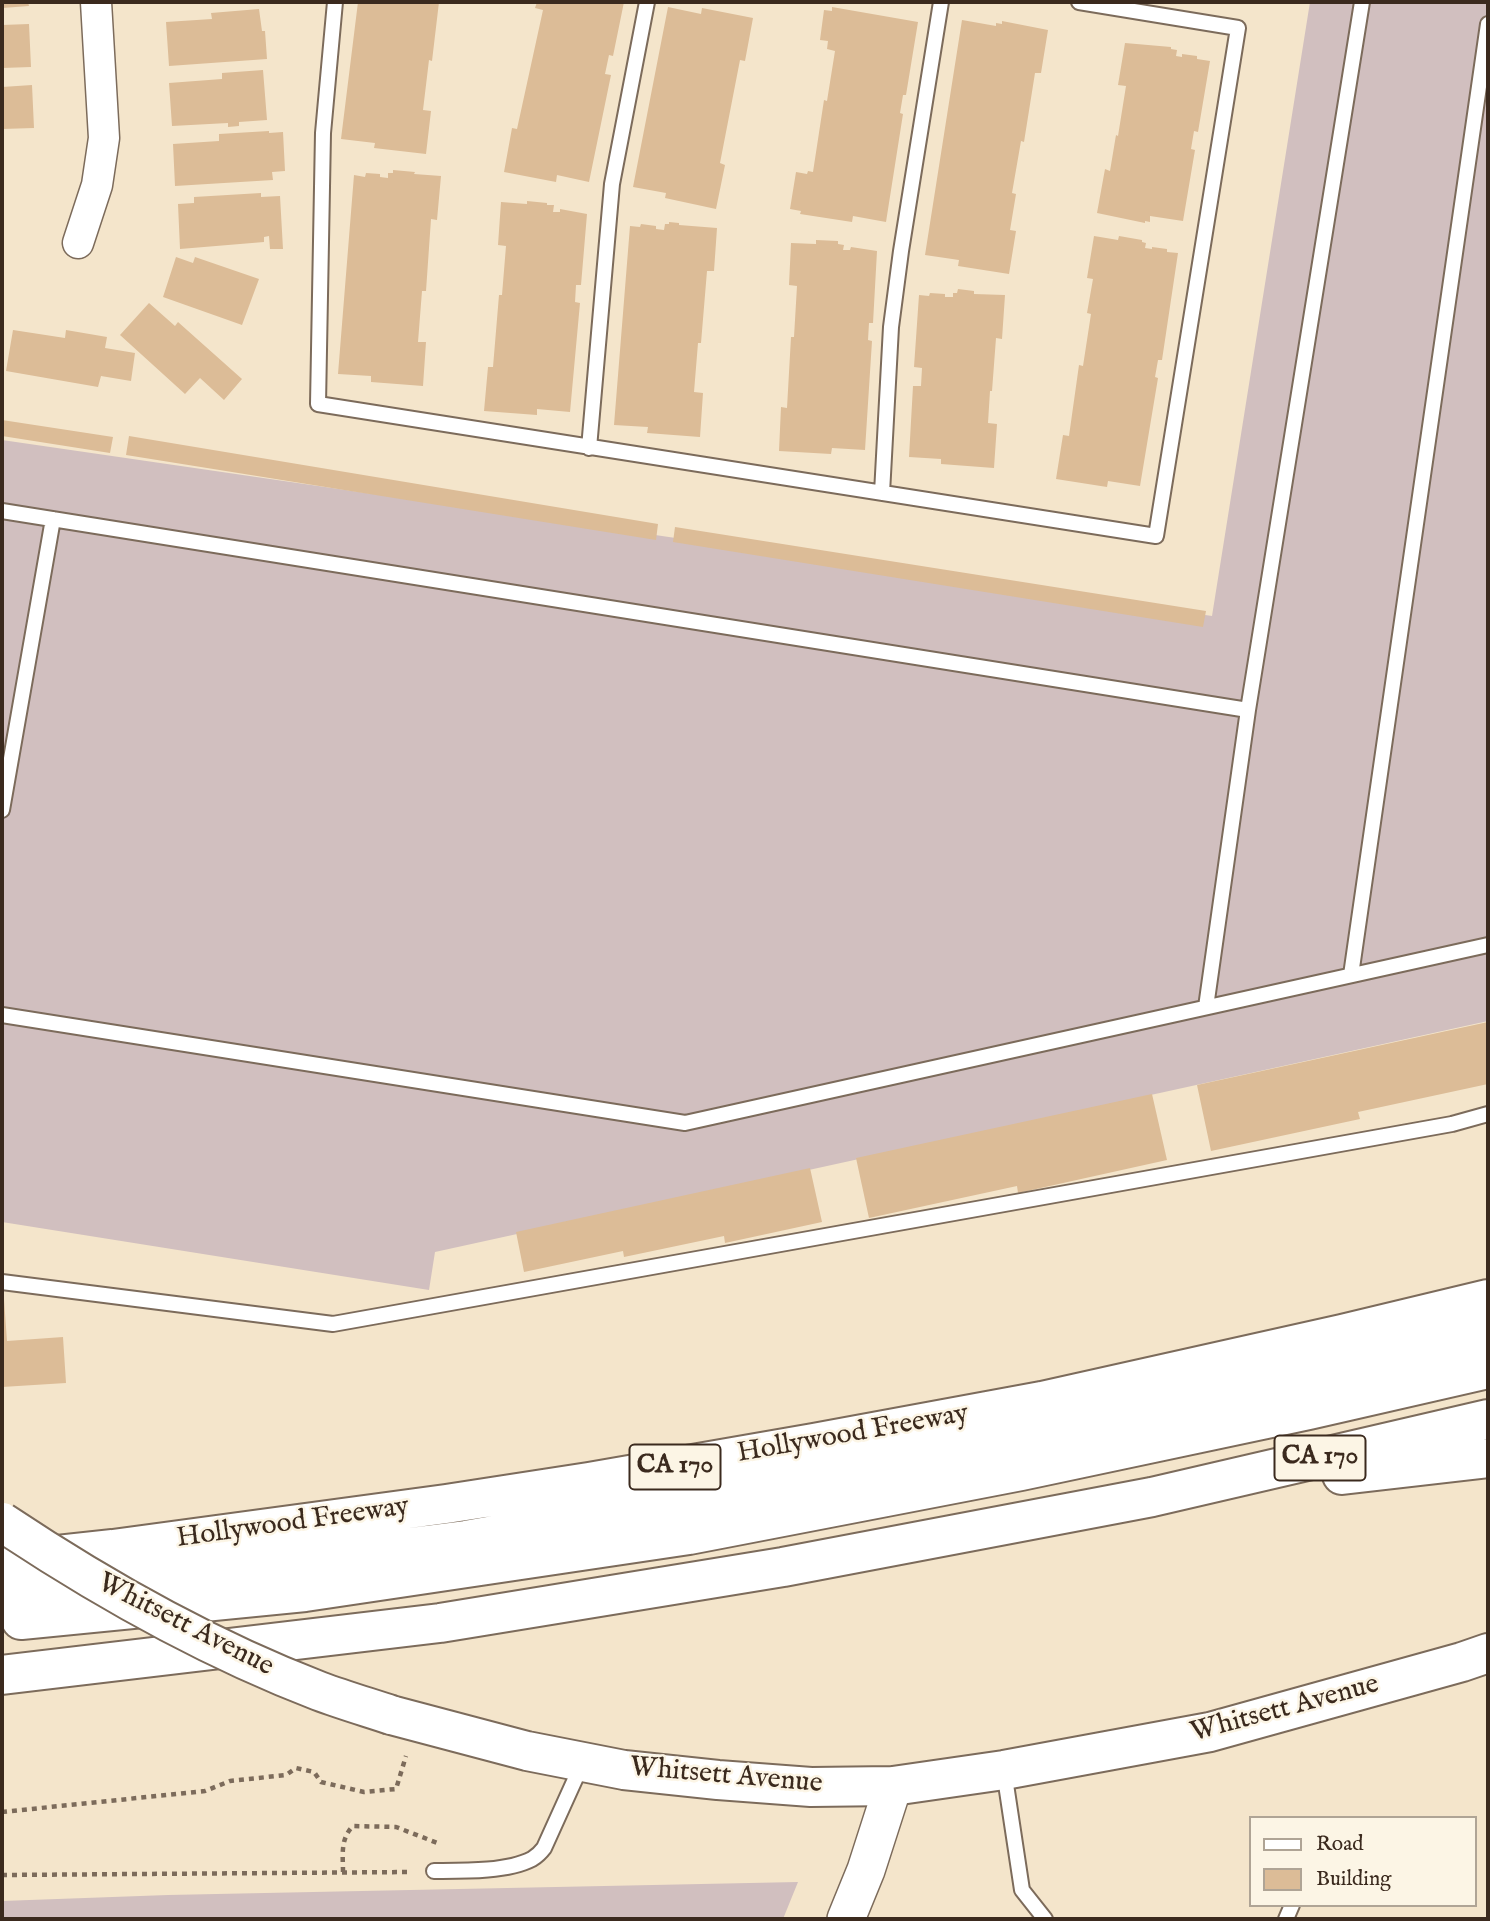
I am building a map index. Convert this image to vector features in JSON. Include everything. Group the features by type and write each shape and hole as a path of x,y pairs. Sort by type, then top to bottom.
{"main road":[{"path":"1342,1334 1488,1280"},
{"name":"Hollywood Freeway","path":"2,1561 446,1504 814,1443 1042,1401 1488,1299"},
{"path":"2,1596 479,1538 951,1454 1248,1393 1488,1336"},
{"path":"2,1622 305,1592 689,1535 1047,1465 1488,1369"},
{"name":"CA 170","path":"2,1675 453,1621 783,1567 1152,1497 1488,1419"},
{"path":"1152,1497 1488,1458"},
{"name":"Whitsett Avenue","path":"2,1522 50,1554 191,1634 320,1691 391,1715 527,1751 624,1770 719,1780 811,1787 892,1786 1004,1770 1210,1732 1488,1653"}],"street":[{"path":"78,243 97,186 104,138 96,2"},
{"path":"846,1919 866,1870 892,1786"}],"lane":[{"path":"335,2 323,133 318,404 1156,536 1238,28 1079,2"},
{"path":"589,448 612,184 647,2"},
{"path":"882,493 891,327 941,2"},
{"path":"1206,1007 1248,710 1362,2"},
{"path":"1351,975 1488,24"},
{"path":"2,511 1248,710"},
{"path":"2,810 52,519"},
{"path":"2,1015 685,1123 1488,945"},
{"path":"2,1282 332,1324 1452,1124 1488,1114"},
{"path":"434,1871 474,1871 534,1858 544,1848 583,1762"},
{"path":"1004,1770 1022,1890 1045,1919"}],"path":[{"path":"2,1812 205,1791 230,1781 286,1775 296,1768 314,1772 321,1782 364,1791 396,1789 417,1721"},
{"path":"343,1872 342,1843 352,1826 396,1827"},
{"path":"2,1875 434,1871"}],"shaded area":[{"path":"1310,2 1488,2 1488,1021 435,1252 429,1290 2,1222 2,440 1212,616"},
{"path":"798,1882 783,1919 2,1919 2,1901"}],"building":[{"path":"2,2 28,2 29,6 2,8"},
{"path":"358,2 439,2 423,110 431,111 426,154 374,148 375,143 341,139"},
{"path":"537,2 624,2 613,56 609,55 605,74 611,75 589,182 557,175 556,182 504,172 512,128 517,129 543,10 535,8"},
{"path":"668,7 701,14 702,8 753,18 745,61 740,60 720,163 725,165 716,209 665,198 666,193 633,187"},
{"path":"832,7 918,22 906,95 903,95 900,113 903,114 886,222 853,216 852,222 800,214 801,211 790,209 796,172 813,172 835,51 827,49 828,41 820,40 824,10 832,11"},
{"path":"259,9 262,31 265,31 267,59 169,66 166,22 212,19 211,13"},
{"path":"962,20 996,26 996,23 1002,24 1002,21 1048,30 1041,73 1035,73 1024,142 1021,141 1012,193 1016,194 1010,230 1016,231 1009,274 958,266 959,260 925,255"},
{"path":"29,24 31,67 2,68 2,25"},
{"path":"1125,43 1171,47 1177,50 1176,56 1197,56 1197,59 1210,61 1198,132 1194,131 1191,149 1195,150 1183,221 1150,216 1150,222 1145,223 1097,213 1105,169 1110,171 1116,135 1118,136 1126,86 1118,85"},
{"path":"263,70 267,120 239,122 239,126 228,127 228,123 172,126 169,83 222,79 222,73"},
{"path":"32,85 34,128 2,129 2,87"},
{"path":"283,132 285,171 272,172 273,180 175,186 173,144 219,141 219,134"},
{"path":"393,170 441,176 437,220 431,219 426,291 422,291 418,342 426,342 423,386 371,382 371,376 338,374 354,175 365,177 366,173 380,174 380,177 388,178 388,173 393,173"},
{"path":"261,193 261,197 280,196 283,249 270,249 269,236 264,237 264,242 180,249 178,204 194,203 194,197"},
{"path":"527,201 554,205 553,212 560,212 560,209 587,214 581,285 576,285 575,302 580,303 570,412 537,409 537,415 484,411 488,367 493,367 506,246 498,245 501,202 527,204"},
{"path":"669,222 717,228 714,271 707,271 694,392 703,393 700,437 647,433 648,427 614,425 630,226 640,227 641,224 664,230 665,224"},
{"path":"1094,236 1142,240 1146,243 1145,248 1167,249 1167,252 1178,253 1162,360 1158,360 1155,377 1158,378 1140,486 1108,481 1107,487 1056,479 1063,435 1069,436 1079,365 1083,366 1091,314 1087,313 1093,279 1087,278"},
{"path":"816,240 838,241 838,244 844,245 843,250 850,250 851,247 877,251 873,323 869,323 868,340 872,341 865,450 832,448 831,454 779,451 781,407 787,408 797,286 789,285 791,243 816,244"},
{"path":"176,257 193,263 195,257 259,279 242,325 163,297"},
{"path":"958,289 974,291 974,294 1005,295 1002,339 996,338 990,391 988,423 997,424 994,468 941,464 941,459 909,457 913,386 921,386 922,368 914,367 919,295 929,296 930,293 953,297 953,293 957,293"},
{"path":"149,303 175,326 178,322 242,379 224,400 200,378 185,394 120,335"},
{"path":"13,330 65,338 66,330 107,337 105,348 135,353 131,381 101,376 98,387 6,371"},
{"path":"2,420 113,437 110,453 2,436"},
{"path":"129,436 658,524 656,540 126,455"},
{"path":"675,527 1206,611 1203,627 673,542"},
{"path":"1488,1022 1488,1084 1358,1112 1360,1119 1211,1151 1197,1085"},
{"path":"1152,1094 1167,1160 1018,1193 1017,1186 869,1218 856,1158"},
{"path":"810,1168 822,1222 725,1243 724,1236 624,1257 623,1251 524,1272 516,1232"},
{"path":"2,1299 7,1341 63,1337 66,1383 2,1387"}]}
